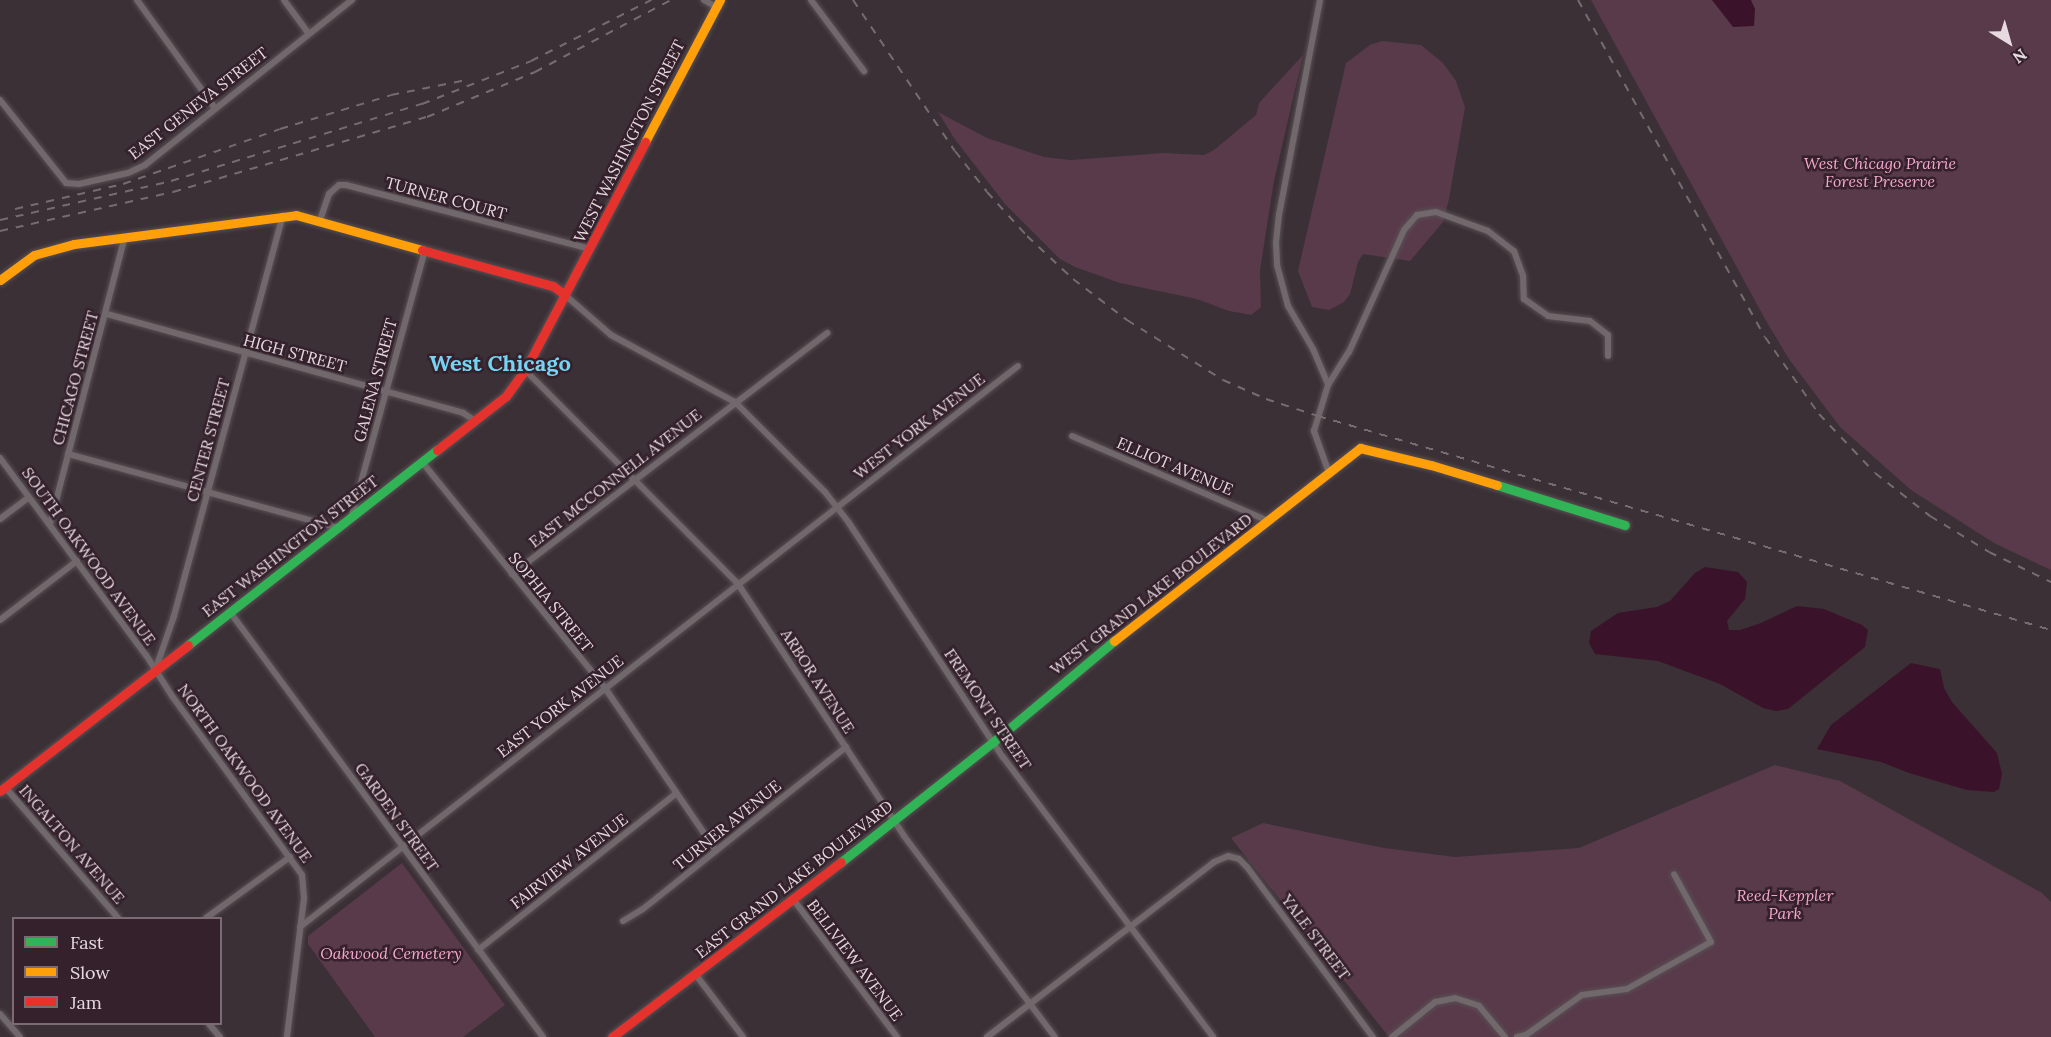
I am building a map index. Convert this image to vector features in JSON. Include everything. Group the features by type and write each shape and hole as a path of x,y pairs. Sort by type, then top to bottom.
{"street":[{"path":"137,0 215,108"},
{"path":"284,0 309,34"},
{"name":"EAST GENEVA STREET","path":"0,100 63,181 79,184 137,170 352,0"},
{"path":"704,0 718,4"},
{"path":"811,0 864,71"},
{"path":"1320,0 1276,243 1277,265 1288,306 1312,349 1328,385"},
{"name":"WEST WASHINGTON STREET","path":"566,295 718,4"},
{"name":"TURNER COURT","path":"320,222 329,194 339,185 346,185 590,249"},
{"path":"1329,473 1314,431 1328,385 1349,352 1404,230 1417,215 1436,212 1488,231 1514,251 1523,276 1524,299 1548,316 1590,321 1608,335 1608,356"},
{"path":"0,280 34,255 74,244 296,215 553,286 566,295"},
{"name":"CENTER STREET","path":"156,670 174,616 283,216"},
{"name":"CHICAGO STREET","path":"50,524 107,314 124,239"},
{"name":"GALENA STREET","path":"352,517 425,250"},
{"name":"EAST WASHINGTON STREET","path":"3,789 506,396 525,370 566,295"},
{"name":"FREMONT STREET","path":"566,295 611,335 735,402 825,492 993,742 1213,1037"},
{"name":"HIGH STREET","path":"107,314 463,413 476,421"},
{"name":"EAST MCCONNELL AVENUE","path":"512,574 827,333"},
{"name":"WEST YORK AVENUE","path":"837,507 1018,366"},
{"name":"ARBOR AVENUE","path":"525,370 738,584 893,820 1055,1037"},
{"name":"ELLIOT AVENUE","path":"1072,436 1268,521"},
{"name":"WEST GRAND LAKE BOULEVARD","path":"993,742 1077,670 1360,448 1431,465 1625,525"},
{"path":"68,454 338,528"},
{"name":"SOUTH OAKWOOD AVENUE","path":"0,458 156,670"},
{"name":"SOPHIA STREET","path":"422,462 605,688 716,851"},
{"path":"0,519 29,496"},
{"name":"EAST YORK AVENUE","path":"300,927 837,507"},
{"path":"0,620 77,561"},
{"name":"GARDEN STREET","path":"230,612 543,1037"},
{"name":"NORTH OAKWOOD AVENUE","path":"156,670 302,875 304,898 288,1037"},
{"name":"EAST GRAND LAKE BOULEVARD","path":"612,1037 696,975 993,742"},
{"name":"TURNER AVENUE","path":"623,921 643,909 846,747"},
{"name":"INGALTON AVENUE","path":"3,789 117,917"},
{"name":"FAIRVIEW AVENUE","path":"478,950 677,793"},
{"path":"207,917 290,857"},
{"name":"YALE STREET","path":"1130,926 1220,858 1233,857 1247,867 1373,1037"},
{"path":"1517,1037 1526,1035 1582,995 1627,989 1711,942 1674,874"},
{"name":"BELLVIEW AVENUE","path":"793,899 897,1037"},
{"path":"987,1037 1130,926"},
{"path":"696,975 743,1037"},
{"path":"1392,1037 1435,1002 1455,998 1479,1006 1506,1037"},
{"path":"0,1014 20,1037"},
{"path":"0,1028 7,1022"},
{"path":"211,1025 220,1037"}],"green space":[{"name":"West Chicago Prairie Forest Preserve","path":"1591,0 2051,0 2051,570 1994,543 1911,490 1840,427 1789,359 1765,319"},
{"path":"1382,41 1421,45 1443,63 1456,81 1465,107 1443,222 1410,261 1363,254 1358,262 1350,294 1344,302 1329,310 1312,307 1298,271 1346,63 1370,45"},
{"path":"1303,55 1274,181 1260,270 1261,307 1251,315 1229,311 1197,299 1120,283 1075,267 1060,259 1005,204 954,138 938,112 987,138 1044,157 1071,160 1164,153 1204,155 1214,150 1256,115 1259,103"},
{"name":"Reed-Keppler Park","path":"1775,765 1840,781 2042,893 2051,902 2051,1037 1389,1037 1231,838 1263,823 1384,848 1455,857 1579,848"},
{"name":"Oakwood Cemetery","path":"402,863 505,1005 463,1037 375,1037 308,944 308,936"}],"shaded area":[{"path":"1712,0 1751,0 1755,9 1754,26 1733,27"},
{"path":"1705,567 1738,572 1747,582 1745,599 1727,621 1729,630 1740,630 1761,623 1797,606 1824,609 1862,625 1868,630 1865,647 1788,709 1776,711 1763,708 1720,684 1658,661 1595,654 1589,643 1591,631 1618,613 1657,607 1670,601 1695,573"},
{"path":"1911,663 1940,669 1944,688 1952,702 1997,753 2002,774 1999,789 1994,792 1967,790 1881,762 1817,749 1831,725"}],"railway":[{"path":"0,220 171,181 422,104 531,61 651,0"},
{"path":"0,231 173,192 427,117 535,72 671,0"},
{"path":"853,0 955,151 987,192 1027,236 1073,279 1127,320 1223,380 1266,399 1318,416 2051,630"},
{"path":"1578,0 1765,337 1819,414 1875,473 1930,516 1989,552 2051,582"},
{"path":"15,209 123,184 280,129 391,95 467,80"}],"traffic: fast":[{"path":"188,645 437,450"},
{"path":"1497,485 1625,525"},
{"path":"841,862 993,742 1114,641"}],"traffic: slow":[{"path":"645,142 720,0"},
{"path":"0,280 34,255 74,244 296,215 422,250"},
{"path":"1114,641 1360,448 1431,465 1497,485"}],"traffic: jam":[{"path":"437,450 506,396 525,370 645,142"},
{"path":"422,250 553,286 565,295"},
{"path":"0,791 188,645"},
{"path":"612,1037 841,862"}],"district":[{"name":"West Chicago","path":"500,364"}]}
